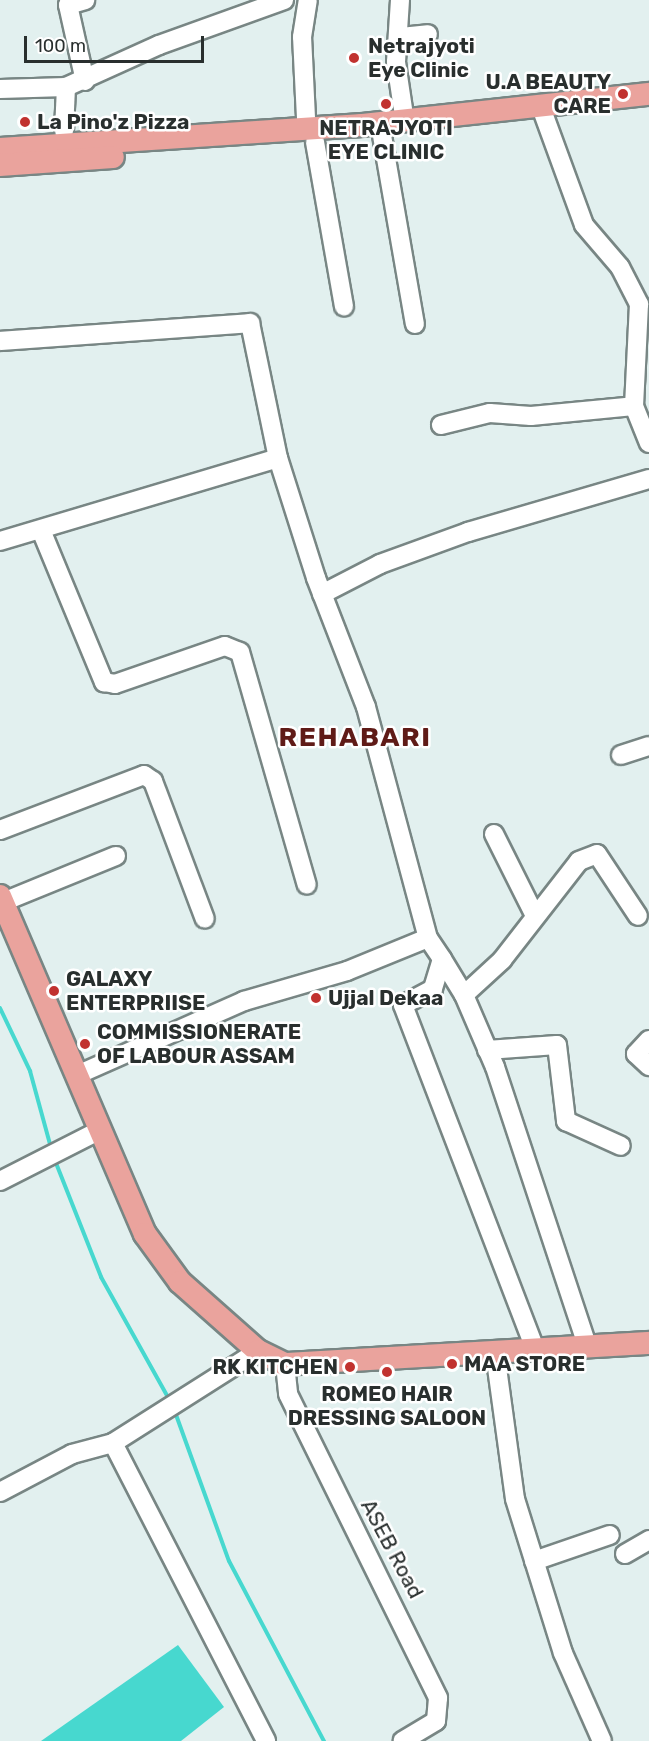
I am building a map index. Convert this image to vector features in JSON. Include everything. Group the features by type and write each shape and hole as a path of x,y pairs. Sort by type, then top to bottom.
{"main road":[{"path":"0,148 352,135 371,125 543,110 649,94"},
{"path":"0,135 345,114 371,125"},
{"path":"0,165 321,135"},
{"path":"1,899 145,1234 180,1282 258,1351 285,1364 536,1352 649,1343"}],"street":[{"path":"85,0 68,4 85,81"},
{"path":"0,89 66,87 85,81 169,41 284,0"},
{"path":"306,117 302,37 308,0"},
{"path":"404,1 401,38 396,62 405,122"},
{"path":"401,38 428,34"},
{"path":"64,131 66,87"},
{"path":"543,110 584,225 620,267 639,304 634,406 649,443"},
{"path":"371,125 415,324"},
{"path":"321,135 344,306"},
{"path":"0,341 250,323 278,458 322,594 366,707 428,938 464,995 487,1050 588,1348"},
{"path":"441,425 490,413 531,416 634,406"},
{"path":"0,541 278,458"},
{"path":"322,594 380,564 468,532 649,479"},
{"path":"41,530 105,682 115,684 225,646 240,652 307,885"},
{"path":"621,755 649,746"},
{"path":"0,830 144,774 153,781 205,919"},
{"path":"494,834 535,916"},
{"path":"464,995 502,960 579,861 597,854 638,916"},
{"path":"1,899 116,856"},
{"path":"77,1075 244,1001 347,971 428,938"},
{"path":"442,960 433,989 403,1005 536,1352"},
{"path":"649,1040 636,1054 649,1066"},
{"path":"487,1050 557,1045 566,1121 621,1146"},
{"path":"0,1181 76,1138 100,1130"},
{"path":"0,1492 72,1454 113,1443 159,1411 258,1351"},
{"path":"495,1353 515,1499 563,1653 602,1741"},
{"name":"ASEB Road","path":"285,1364 288,1394 438,1698 436,1721 403,1741"},
{"path":"113,1443 266,1741"},
{"path":"534,1561 610,1535"},
{"path":"625,1554 649,1540"}],"water":[{"path":"178,1645 224,1707 181,1741 41,1741"}],"waterway":[{"path":"0,1008 30,1071 51,1148"},
{"path":"54,1158 101,1277 169,1399"},
{"path":"175,1412 229,1561 324,1741"}],"place":[{"name":"Netrajyoti Eye Clinic","path":"354,58"},
{"name":"U.A BEAUTY CARE","path":"623,94"},
{"name":"NETRAJYOTI EYE CLINIC","path":"386,104"},
{"name":"La Pino'z Pizza","path":"25,122"},
{"name":"GALAXY ENTERPRIISE","path":"54,991"},
{"name":"Ujjal Dekaa","path":"316,998"},
{"name":"COMMISSIONERATE OF LABOUR ASSAM","path":"85,1044"},
{"name":"MAA STORE","path":"452,1364"},
{"name":"RK KITCHEN","path":"350,1367"},
{"name":"ROMEO HAIR DRESSING SALOON","path":"387,1372"}],"district":[{"name":"REHABARI","path":"355,738"}]}
